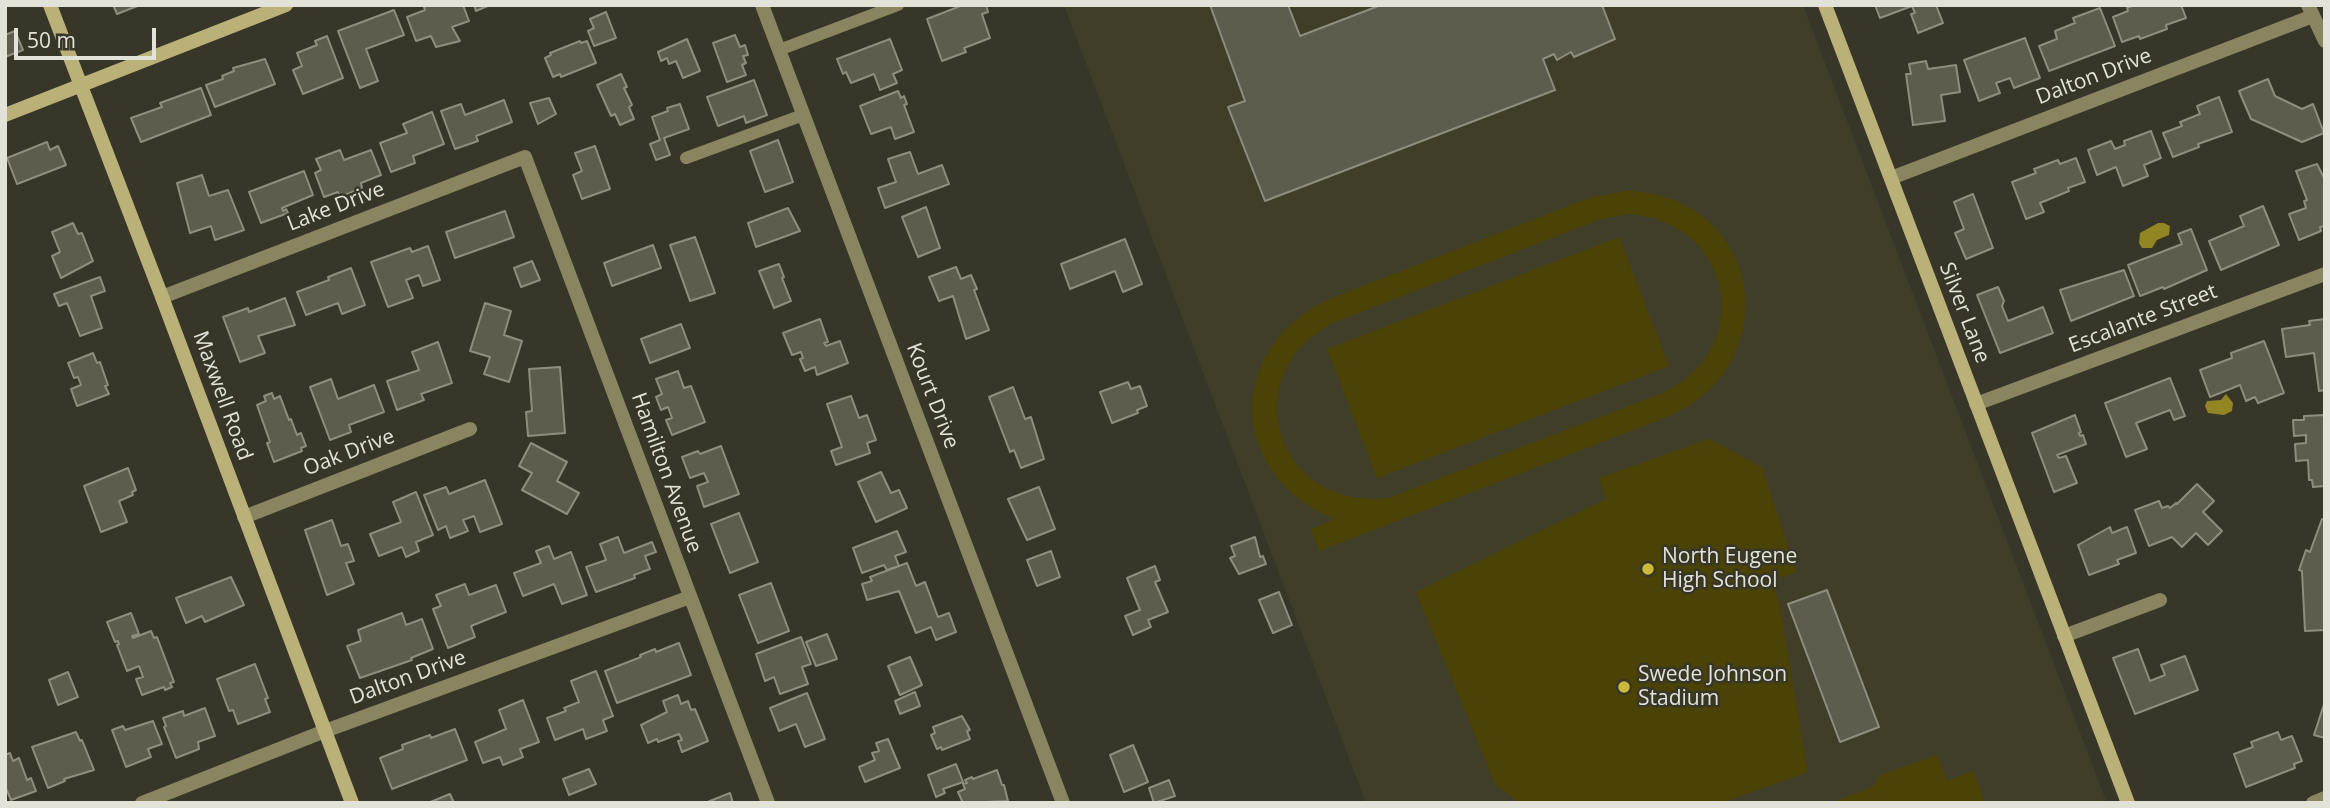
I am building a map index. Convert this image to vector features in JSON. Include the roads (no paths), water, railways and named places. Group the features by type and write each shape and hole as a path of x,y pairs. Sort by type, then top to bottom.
{"street":[{"name":"Maxwell Road","path":"50,5 352,803"},
{"path":"5,116 286,5"},
{"name":"Kourt Drive","path":"762,5 1063,803"},
{"name":"Silver Lane","path":"1825,5 2128,803"},
{"path":"2311,10 2325,41"},
{"name":"Dalton Drive","path":"1891,178 2311,10"},
{"name":"Lake Drive","path":"162,297 525,158"},
{"name":"Hamilton Avenue","path":"525,158 768,803"},
{"name":"Escalante Street","path":"1976,404 2325,274"},
{"name":"Oak Drive","path":"244,517 470,429"},
{"name":"Dalton Drive","path":"142,803 325,731 690,597"},
{"path":"2064,636 2160,600"},
{"path":"2314,803 2325,798"}],"lane":[{"path":"779,50 898,5"},
{"path":"686,158 803,115"}],"place":[{"name":"North Eugene High School","path":"1648,569"},
{"name":"Swede Johnson Stadium","path":"1624,687"}]}
